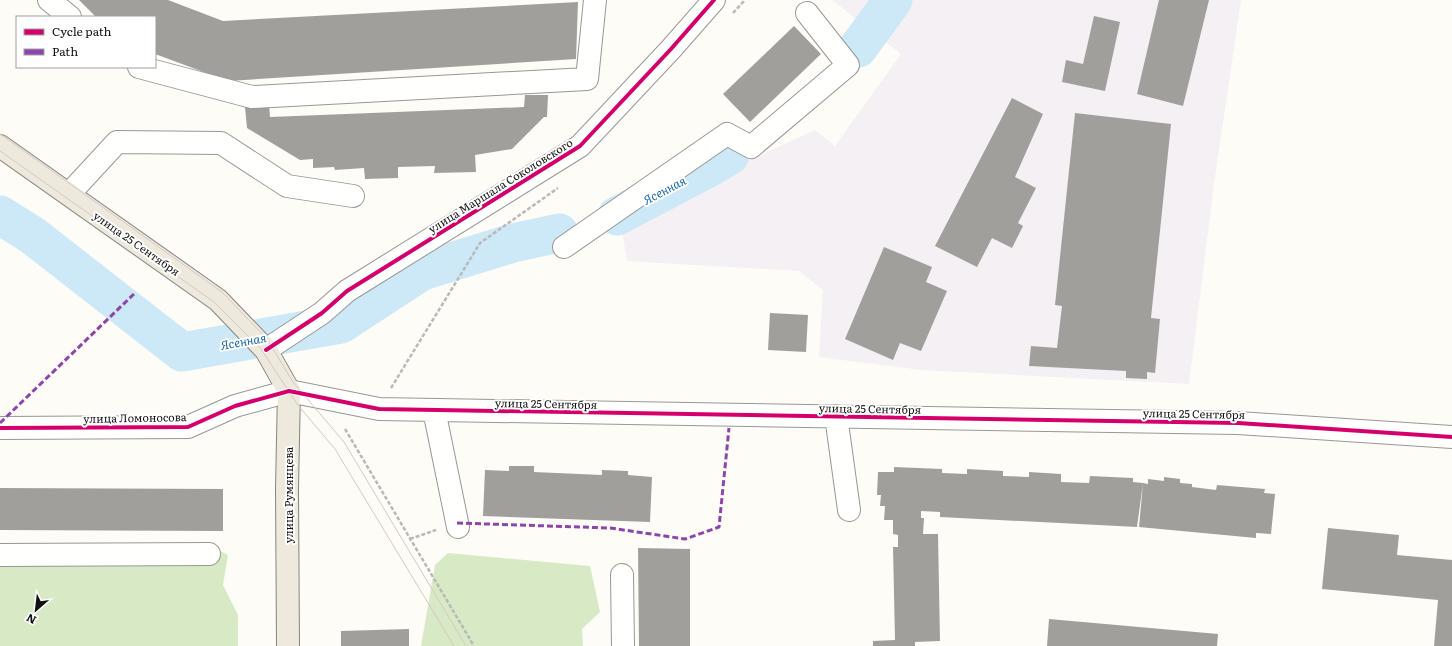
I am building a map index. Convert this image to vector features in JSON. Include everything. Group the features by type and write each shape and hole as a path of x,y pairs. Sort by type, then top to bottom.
{"main road":[{"name":"улица 25 Сентября","path":"0,146 218,300 268,348"},
{"name":"улица Румянцева","path":"268,348 288,391 288,646"}],"street":[{"path":"49,0 69,16"},
{"path":"143,68 252,97 587,79 595,0"},
{"name":"улица Маршала Соколовского","path":"268,348 320,314 347,291 580,146 671,49 714,0"},
{"path":"564,247 727,134 751,147 848,65 807,13"},
{"path":"69,194 117,142 221,144 287,186 353,196"},
{"name":"улица 25 Сентября","path":"288,391 379,409 1238,423 1452,437"},
{"name":"улица Ломоносова","path":"0,428 188,427 235,406 288,391"},
{"path":"434,410 457,525"},
{"path":"836,416 849,510"},
{"path":"0,555 209,554"},
{"path":"622,575 623,646"}],"path":[{"path":"379,409 473,255"},
{"path":"345,429 474,646"},
{"path":"410,539 457,525"}],"shaded area":[{"path":"832,0 1241,0 1214,184 1189,384 922,370 819,357 823,290 799,271 627,261 620,219 815,130 835,146 901,54"}],"green space":[{"path":"211,546 228,555 223,585 238,615 238,646 0,646 0,560"},
{"path":"448,553 590,566 600,612 582,629 583,646 421,646 435,565"}],"building":[{"path":"79,0 168,0 223,21 578,2 576,59 228,81 156,54 156,16 95,16"},
{"path":"1159,0 1209,0 1183,106 1137,94"},
{"path":"1094,16 1120,22 1105,91 1062,82 1066,60 1083,64"},
{"path":"794,26 821,54 750,122 723,94"},
{"path":"525,95 548,95 547,117 544,117 512,149 475,155 476,172 434,173 435,166 398,167 398,178 365,179 364,168 335,170 334,167 313,168 313,159 300,160 247,128 245,107 269,104 270,117 524,107"},
{"path":"1012,98 1043,114 1015,177 1036,188 1018,223 1023,226 1012,248 992,238 977,267 935,246"},
{"path":"1075,113 1171,124 1151,318 1160,319 1155,373 1147,372 1147,379 1126,378 1126,371 1029,366 1031,346 1057,348 1062,306 1055,305"},
{"path":"884,247 932,267 926,282 947,291 921,351 900,343 893,360 845,339"},
{"path":"770,313 808,315 806,352 768,350"},
{"path":"509,466 534,466 534,472 602,475 602,470 628,471 628,475 652,477 650,522 483,516 485,470 509,471"},
{"path":"894,467 942,469 942,473 967,474 967,469 1003,471 1003,476 1029,477 1029,472 1061,474 1061,482 1089,483 1090,476 1133,478 1133,482 1143,483 1137,527 940,517 940,512 921,511 921,518 924,518 923,534 938,534 940,641 915,642 915,646 873,646 873,641 895,640 893,547 898,547 898,535 893,534 893,520 884,520 885,506 880,506 881,495 877,495 878,472 894,472"},
{"path":"1164,477 1180,479 1180,483 1192,484 1192,487 1216,490 1217,485 1265,489 1264,493 1275,494 1271,534 1256,533 1256,538 1139,527 1143,483 1148,484 1148,479 1164,481"},
{"path":"0,488 223,489 223,531 0,530"},
{"path":"1328,528 1399,535 1397,555 1452,560 1452,646 1434,646 1438,600 1322,589"},
{"path":"638,548 690,549 690,646 639,646"},
{"path":"1049,619 1218,634 1217,646 1047,646"},
{"path":"409,629 409,646 341,646 341,631"}],"waterway":[{"name":"Ясенная","path":"858,48 893,0"},
{"name":"Ясенная","path":"617,216 730,155"},
{"name":"Ясенная","path":"0,215 32,235 182,352 341,324 422,271 513,243 559,233"}],"tram line":[{"path":"0,134 222,292 267,339 293,382 344,442 466,646"},
{"path":"0,151 214,302 261,349 297,404 335,449 454,646"}],"marked path":[{"path":"0,423 136,292"},
{"path":"457,523 610,528 685,539 719,527 729,428"}],"cycle path":[{"path":"266,350 322,313 347,291 580,146 671,49 714,0"},
{"path":"0,428 188,427 235,406 289,391 379,409 1238,423 1452,437"}]}
